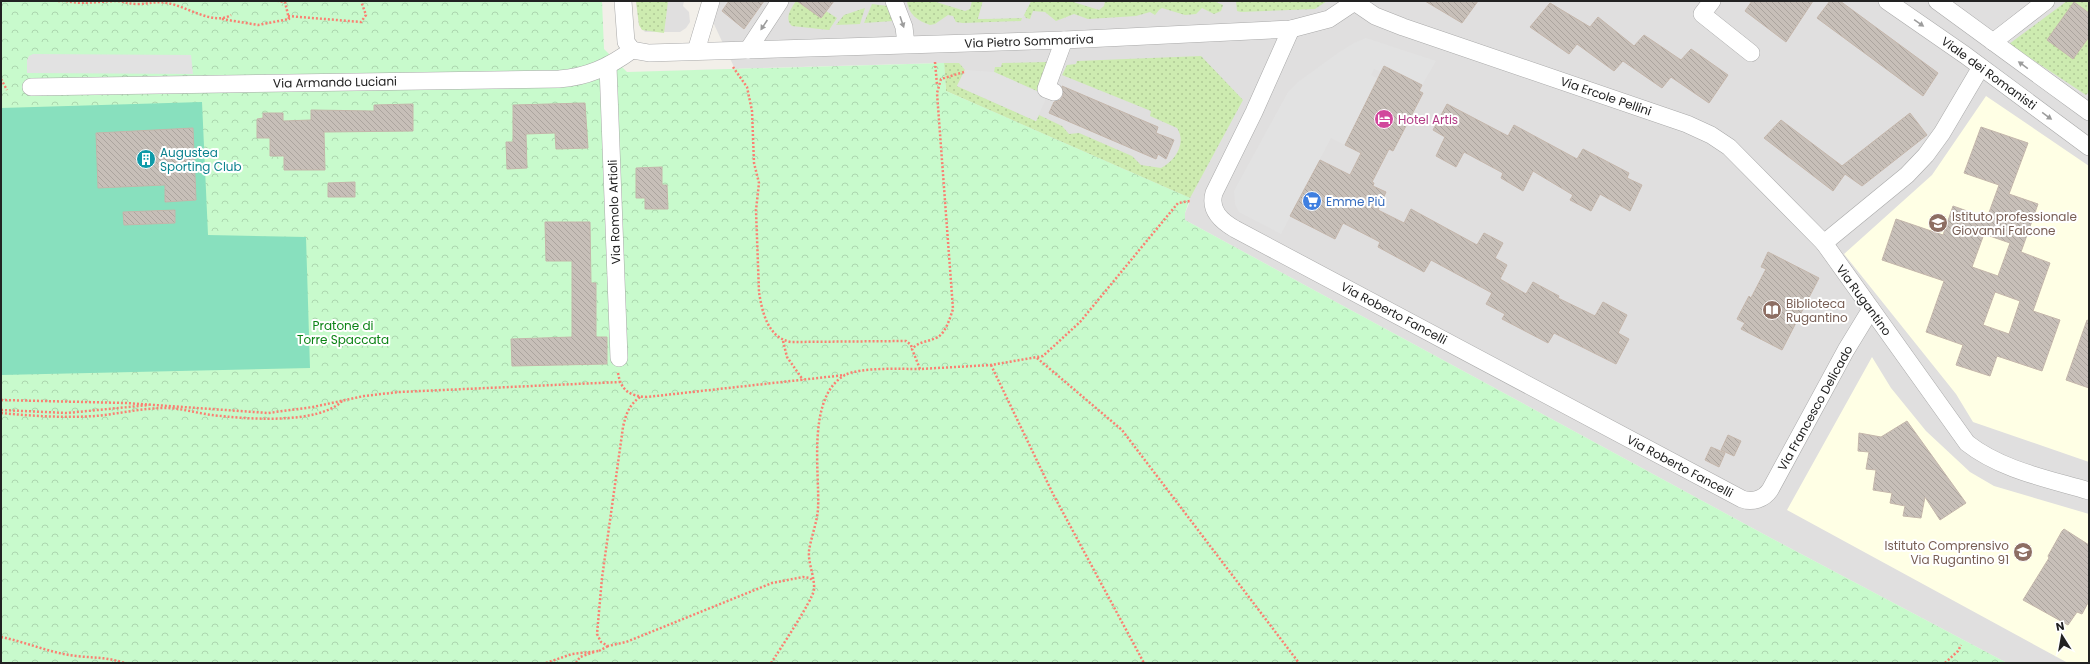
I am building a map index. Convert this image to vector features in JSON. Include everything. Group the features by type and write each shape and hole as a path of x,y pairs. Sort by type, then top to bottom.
{"street":[{"path":"623,1 626,42 632,50"},
{"path":"696,51 711,1"},
{"path":"748,50 780,1"},
{"path":"894,1 904,27 906,44"},
{"path":"1712,1 1702,14 1751,54"},
{"name":"Viale dei Romanisti","path":"1887,1 1981,67 2089,147"},
{"path":"1937,1 2089,112"},
{"path":"1992,42 2046,1"},
{"name":"Via Pietro Sommariva","path":"632,50 649,53 1064,40 1290,29 1329,19 1355,2"},
{"name":"Via Ercole Pellini","path":"1355,2 1375,16 1403,27 1646,109 1705,132 1733,151 1824,243"},
{"name":"Via Roberto Fancelli","path":"1290,29 1254,112 1214,193 1213,205 1221,220 1235,229 1732,494 1745,500 1754,500"},
{"path":"1054,92 1046,89 1064,40"},
{"name":"Via Armando Luciani","path":"31,87 558,78 585,75 608,66 632,50"},
{"name":"Via Romolo Artioli","path":"608,66 619,358"},
{"path":"1824,243 1906,175 1926,156 1942,133 1981,67"},
{"name":"Via Rugantino","path":"1824,243 1967,443 1980,453 2003,464 2089,491"},
{"name":"Via Francesco Delicado","path":"1754,500 1765,496 1770,490 1846,350 1871,309"}],"path":[{"path":"58,1 63,1"},
{"path":"66,1 102,1 138,4 151,1 192,10 210,18 258,25 288,19 288,16"},
{"path":"278,1 284,2 288,16"},
{"path":"288,16 361,22 366,15 361,1"},
{"path":"222,19 230,14"},
{"path":"912,349 916,345 939,336 949,321 953,309 935,62"},
{"path":"733,67 747,87 752,111 754,163 759,183 756,220 761,304 770,329 783,341 803,343 906,342 911,345 920,369"},
{"path":"937,90 941,79 964,72"},
{"path":"1,79 7,90"},
{"path":"619,358 618,371 620,382 626,391 640,397 845,375 878,368 920,369 991,365 1037,358 1043,356 1080,322 1178,203 1190,200"},
{"path":"783,341 787,357 803,380"},
{"path":"1037,358 1122,430 1299,663"},
{"path":"991,365 1059,507 1143,662"},
{"path":"771,663 814,591 809,552 818,510 818,436 823,406 830,389 845,375"},
{"path":"1,400 48,400 153,404 268,413 313,408 342,401 399,392 620,382"},
{"path":"608,646 601,642 597,634 602,578 623,427 632,403 640,397"},
{"path":"1,413 55,416 92,416 163,408 179,408 231,418 276,418 308,416 320,413 334,409 342,401"},
{"path":"1,410 67,413 138,408 153,404"},
{"path":"576,663 580,657 608,646 626,642 772,583 803,576 810,578 813,581"},
{"path":"1,637 43,649 76,656 113,659 124,663"},
{"path":"1945,663 1958,651 1961,644"},
{"path":"546,663 572,654 599,650"}],"shaded area":[{"path":"636,1 684,1 683,6 689,12 690,22 686,28 680,32 645,32 639,25"},
{"path":"720,1 2089,1 2089,663 2007,663 1769,537 1185,220 1185,213 1190,201 946,91 943,63 735,69 712,20"},
{"path":"983,1 1031,1 1022,18 978,19"},
{"path":"1366,38 1436,61 1422,85 1384,66 1381,72 1374,69 1371,75 1378,79 1345,145 1331,138 1281,234 1239,212 1235,204 1234,191 1288,92 1298,82 1338,53 1354,43"},
{"path":"33,54 191,55 193,74 27,73 27,60 29,56"},
{"path":"965,70 994,72 1047,96 1036,121 957,86"},
{"path":"1986,96 2089,166 2089,462 1973,422 1956,394 1844,254 1932,175"},
{"path":"1872,357 1891,388 1926,431 1970,472 1994,486 2089,514 2089,663 2068,663 1787,510"}],"green space":[{"name":"Pratone di Torre Spaccata","path":"1,1 602,1 604,49 627,72 944,63 946,91 1190,198 1185,213 1185,220 1769,537 2007,663 1,663"},
{"path":"636,1 668,1 664,33 642,30 639,25"},
{"path":"796,1 804,1 802,4 821,18 826,11 837,18 829,30 792,26 788,17 790,10"},
{"path":"907,1 933,1 965,11 970,9 972,1 983,1 978,19 1022,18 1021,21 963,23 956,22 953,16 948,15 935,24 930,25 914,16 909,10"},
{"path":"1031,1 1070,1 1099,10 1104,6 1105,1 1214,1 1223,5 1221,11 1214,14 1202,8 1196,14 1185,15 1162,8 1155,15 1150,12 1136,16 1088,19 1074,14 1056,21 1045,12 1033,11 1030,19 1026,18 1024,15"},
{"path":"1236,1 1327,1 1315,9 1241,12 1237,11"},
{"path":"2067,1 2089,1 2089,13 2074,3 2047,40 2073,59 2089,37 2089,92 2086,95 2009,44"},
{"path":"872,4 888,6 893,13 893,21 864,23"},
{"path":"865,8 860,24 836,25 844,15"},
{"path":"1201,56 1243,100 1190,198 946,91 944,63 959,63 965,70 957,86 1036,121 1039,115 1062,126 1069,134 1079,133 1132,156 1141,165 1161,168 1171,161 1178,151 1181,140 1177,128 1150,116 1151,111 1062,75 1067,65 1076,64 1077,61"},
{"path":"1048,62 1049,66 1037,91 994,72 995,67 1001,67 1002,63"},
{"path":"202,102 208,235 306,237 310,368 1,375 1,108"}],"building":[{"path":"729,1 764,1 744,29 722,11"},
{"path":"797,1 834,1 821,18"},
{"path":"1425,1 1478,1 1462,23"},
{"path":"1752,1 1813,1 1786,42 1745,11"},
{"path":"1830,1 1840,1 1938,73 1923,96 1817,18"},
{"path":"2074,2 2089,13 2089,37 2073,59 2047,40"},
{"path":"1550,3 1590,27 1598,17 1634,46 1644,35 1681,60 1691,49 1728,75 1709,103 1671,77 1662,88 1623,61 1614,71 1577,44 1569,54 1530,27"},
{"path":"1384,66 1422,85 1419,91 1423,93 1393,151 1389,149 1372,182 1374,183 1373,186 1386,192 1378,210 1404,223 1411,209 1477,245 1484,233 1503,243 1495,258 1507,265 1500,279 1526,294 1533,282 1559,296 1558,298 1595,316 1603,302 1627,315 1618,333 1629,339 1616,364 1554,333 1548,343 1502,319 1505,314 1486,304 1492,293 1431,260 1424,272 1378,247 1380,242 1343,223 1335,239 1290,216 1320,160 1350,175 1361,153 1345,145"},
{"path":"1062,86 1158,127 1156,133 1174,140 1166,159 1158,154 1156,159 1049,113 1054,102 1060,100 1063,96"},
{"path":"585,103 588,148 556,149 555,133 526,134 527,168 507,169 506,142 513,142 513,105"},
{"path":"413,104 413,131 324,132 325,170 284,170 284,156 270,156 270,138 257,138 257,119 263,118 263,113 283,113 283,121 311,120 311,110 374,111 374,105"},
{"path":"1447,104 1508,136 1514,125 1577,159 1583,149 1629,173 1627,178 1642,185 1630,211 1600,194 1591,211 1570,200 1573,195 1533,171 1523,191 1501,178 1503,173 1464,152 1456,167 1436,156 1445,137 1433,130"},
{"path":"1910,113 1927,135 1862,186 1845,174 1833,191 1764,138 1781,120 1842,166"},
{"path":"1981,127 2028,143 2009,194 2038,204 2021,252 2050,263 2033,311 2060,320 2042,371 1997,356 1990,376 1956,365 1963,345 1926,332 1944,281 1882,260 1896,219 1943,235 1953,206 1987,218 1999,185 1964,173","holes":["1984,234 2010,243 1998,276 1972,267","1995,292 2020,301 2009,334 1983,325"]},
{"name":"Augustea Sporting Club","path":"193,128 196,200 165,202 165,185 98,188 96,133"},
{"path":"662,167 662,185 667,185 668,209 645,209 645,198 636,198 636,168"},
{"path":"355,182 355,197 328,197 328,183"},
{"path":"175,210 175,223 124,225 123,212"},
{"path":"545,222 590,222 591,283 596,283 596,337 607,337 607,364 512,366 511,339 572,337 572,261 546,261"},
{"name":"Biblioteca Rugantino","path":"1768,252 1819,278 1782,350 1741,329 1745,323 1737,319 1749,296 1751,298 1766,269 1761,267"},
{"path":"2087,320 2089,321 2089,388 2066,380"},
{"path":"1907,421 1966,503 1940,520 1925,497 1921,518 1903,516 1905,506 1890,503 1892,493 1873,490 1876,470 1866,469 1869,452 1858,451 1859,433 1881,437"},
{"path":"1728,435 1741,441 1734,456 1721,450"},
{"path":"1711,447 1725,453 1719,467 1705,460"},
{"path":"2064,529 2089,545 2089,601 2082,614 2077,612 2068,625 2023,600 2049,558 2048,556"}],"place":[{"name":"Hotel Artis","path":"1384,119"},
{"name":"Augustea Sporting Club","path":"146,159"},
{"name":"Emme Più","path":"1312,201"},
{"name":"Istituto professionale Giovanni Falcone","path":"1938,223"},
{"name":"Biblioteca Rugantino","path":"1772,310"},
{"name":"Istituto Comprensivo Via Rugantino 91","path":"2023,552"}]}
